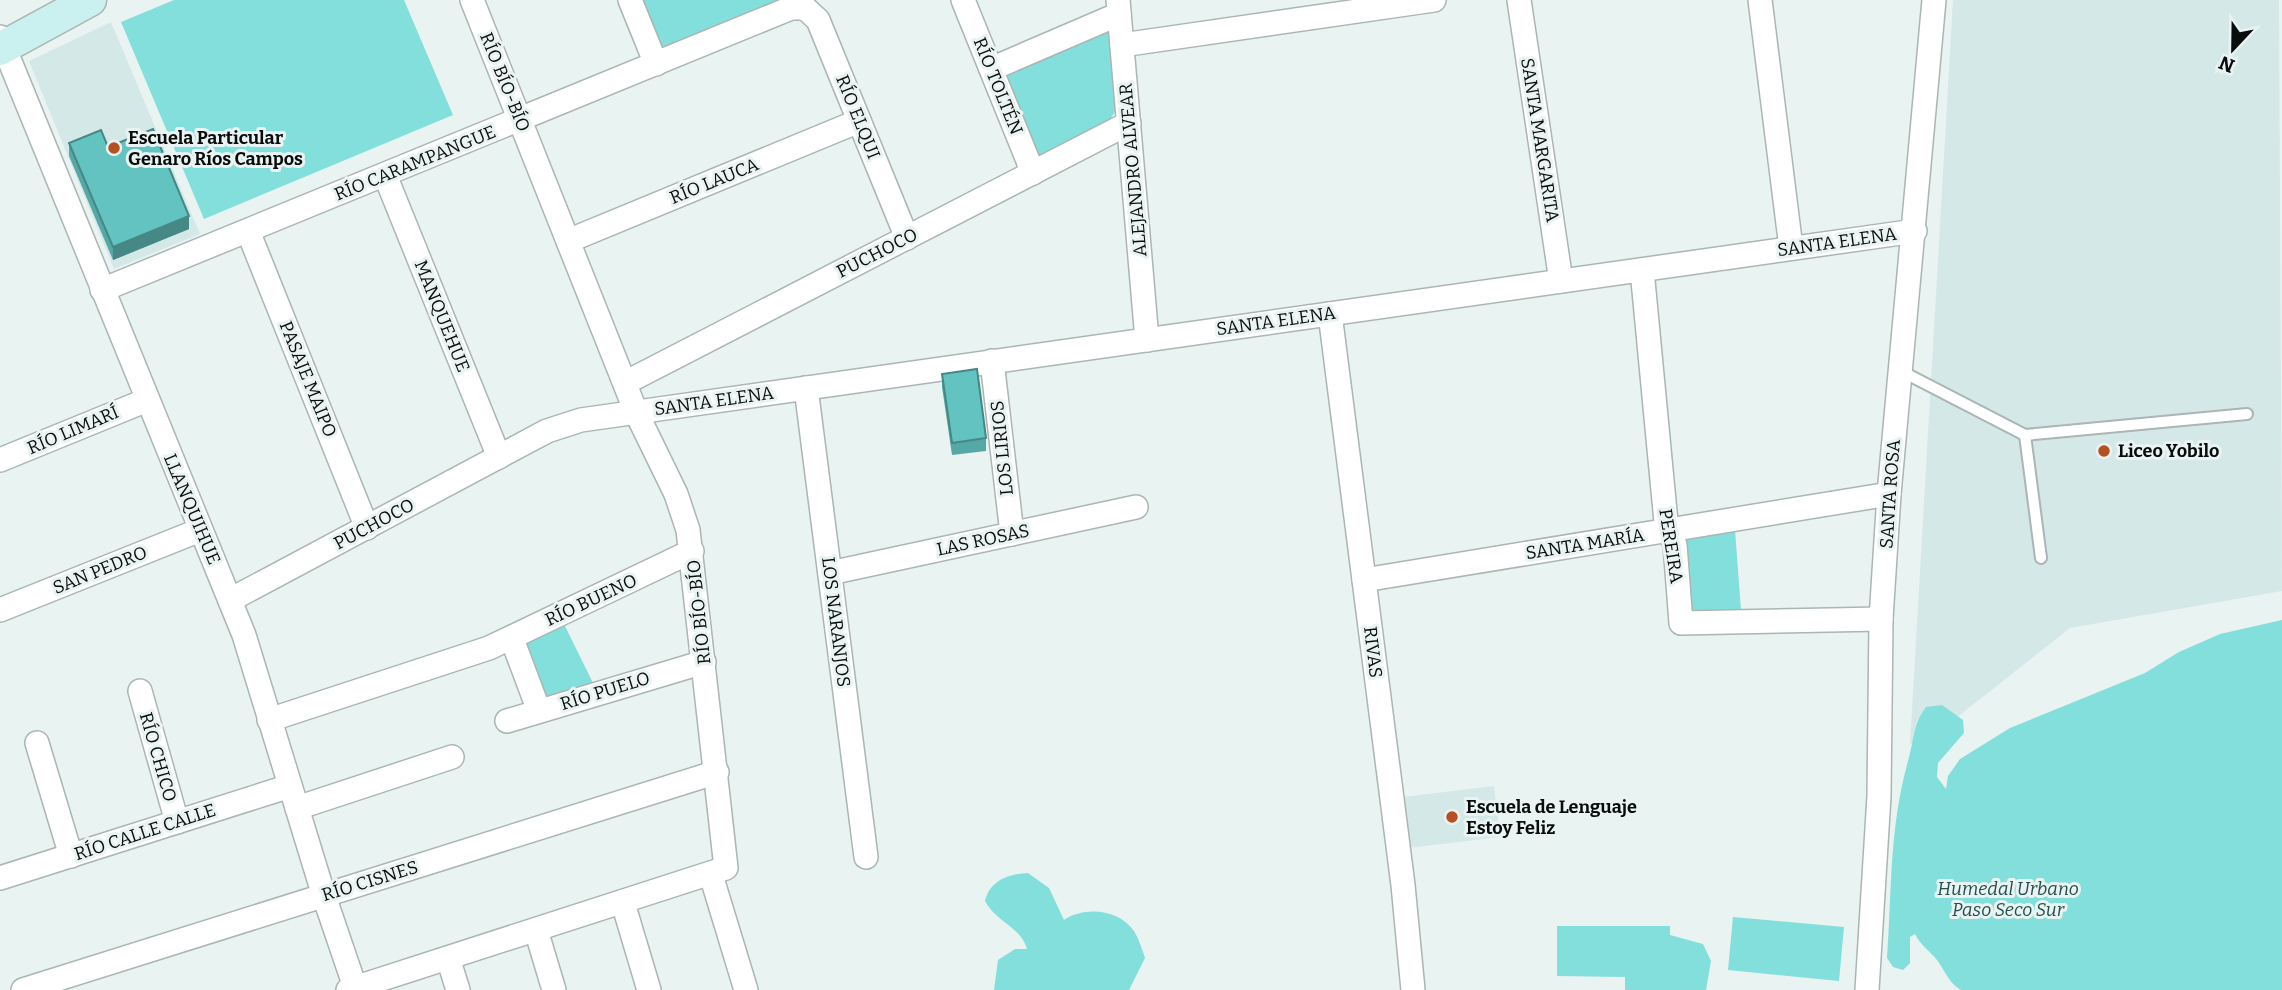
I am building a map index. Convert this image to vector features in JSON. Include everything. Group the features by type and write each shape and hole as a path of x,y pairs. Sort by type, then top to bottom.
{"main road":[{"path":"1,45 90,0"}],"street":[{"name":"RÍO BÍO-BÍO","path":"472,0 636,412 684,514 692,551 727,863 723,871 711,875"},
{"path":"630,0 656,64"},
{"name":"RÍO TOLTÉN","path":"963,0 1033,173"},
{"path":"1122,46 1434,0"},
{"name":"SANTA MARGARITA","path":"1519,0 1561,281"},
{"path":"1760,0 1791,248"},
{"name":"SANTA ROSA","path":"1867,990 1879,784 1881,619 1889,494 1934,0"},
{"name":"RÍO CARAMPANGUE","path":"103,290 806,4"},
{"name":"RÍO ELQUI","path":"806,4 818,20 907,238"},
{"path":"991,69 1118,7"},
{"name":"ALEJANDRO ALVEAR","path":"1118,7 1147,340"},
{"name":"LLANQUIHUE","path":"1,45 251,653 353,989"},
{"name":"RÍO LAUCA","path":"568,241 859,121"},
{"name":"PUCHOCO","path":"625,383 1129,123"},
{"name":"MANQUEHUE","path":"385,175 499,457"},
{"name":"PASAJE MAIPO","path":"248,230 368,528"},
{"name":"SANTA ELENA","path":"636,412 1915,231"},
{"name":"PEREIRA","path":"1642,270 1669,530 1675,545 1681,623 1881,619"},
{"name":"RIVAS","path":"1330,314 1403,885 1413,990"},
{"name":"LOS LIRIOS","path":"992,361 1012,534"},
{"name":"LOS NARANJOS","path":"806,388 866,857"},
{"name":"RÍO LIMARÍ","path":"3,451 147,400"},
{"name":"PUCHOCO","path":"230,600 564,424 636,412"},
{"name":"SANTA MARÍA","path":"1364,580 1889,494"},
{"name":"LAS ROSAS","path":"830,573 1136,507"},
{"name":"SAN PEDRO","path":"0,610 200,530"},
{"name":"RÍO BUENO","path":"270,720 512,639 692,551"},
{"path":"512,639 539,711"},
{"name":"RÍO PUELO","path":"507,721 704,662"},
{"name":"RÍO CHICO","path":"140,691 177,822"},
{"path":"37,743 71,856"},
{"path":"298,808 452,757"},
{"name":"RÍO CISNES","path":"23,990 717,772"},
{"name":"RÍO CALLE CALLE","path":"0,878 290,786"},
{"path":"353,989 711,875 746,990"},
{"path":"622,903 649,990"},
{"path":"536,930 554,990"},
{"path":"448,958 458,990"}],"lane":[{"path":"1900,371 2025,435 2247,414"},
{"path":"2025,435 2041,558"}],"shaded area":[{"name":"Liceo Yobilo","path":"1953,0 2279,0 2282,591 2070,628 1932,737 1910,744"},
{"name":"Escuela Particular Genaro Ríos Campos","path":"111,22 200,234 114,269 29,61"},
{"name":"Escuela de Lenguaje Estoy Feliz","path":"1494,786 1500,837 1409,848 1403,797"}],"green space":[{"path":"174,0 404,0 453,115 204,219 121,22"},
{"path":"639,0 785,0 660,51"},
{"path":"1109,28 1117,109 1109,121 1036,160 1004,73"},
{"path":"1735,530 1741,610 1693,615 1688,608 1682,544 1687,538"},
{"path":"561,618 594,685 546,704 521,640"},
{"name":"Humedal Urbano Paso Seco Sur","path":"2282,620 2282,990 1961,990 1950,980 1915,934 1910,937 1910,963 1903,970 1893,967 1887,958 1897,811 1914,733 1926,707 1942,705 1963,720 1964,733 1938,763 1937,777 1946,789 1948,776 1960,759 2010,728 2145,673 2179,652 2220,634"},
{"path":"1028,873 1049,888 1064,920 1081,913 1101,912 1120,918 1128,924 1139,941 1145,958 1129,990 994,990 998,960 1015,949 1027,949 1019,935 995,914 985,901 991,888 1001,879"},
{"path":"1733,917 1844,927 1839,981 1728,970"},
{"path":"1557,926 1670,926 1670,935 1703,944 1711,961 1706,990 1625,990 1625,977 1557,976"}],"building":[{"path":"153,129 189,216 113,247 69,143 101,130 108,147"},
{"path":"977,369 986,438 952,443 942,374"}],"place":[{"name":"Escuela Particular Genaro Ríos Campos","path":"114,148"},
{"name":"Liceo Yobilo","path":"2104,451"},
{"name":"Escuela de Lenguaje Estoy Feliz","path":"1452,817"}]}
